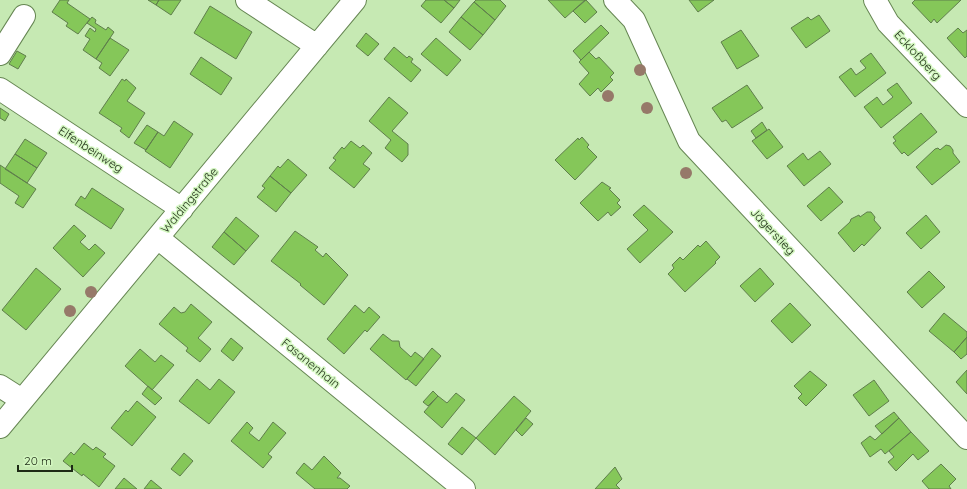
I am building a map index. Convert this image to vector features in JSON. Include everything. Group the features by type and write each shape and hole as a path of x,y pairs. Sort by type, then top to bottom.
{"street":[{"path":"247,0 318,46"},
{"name":"Waldingstraße","path":"0,427 355,0"},
{"name":"Jägerstieg","path":"615,0 634,20 689,141 967,438"},
{"name":"Eckloßberg","path":"875,0 888,23 967,106"},
{"path":"0,54 24,16"},
{"name":"Elfenbeinweg","path":"0,89 182,209"},
{"name":"Fasanenhain","path":"158,238 464,489"},
{"path":"0,386 22,400"}],"building":[{"path":"60,0 69,0 67,3 90,19 78,34 66,26 68,23 52,12"},
{"path":"148,0 159,0 156,5"},
{"path":"159,0 181,0 171,15 156,5"},
{"path":"426,0 444,0 454,8 441,23 421,6"},
{"path":"444,0 460,0 454,8"},
{"path":"476,0 500,0 506,6 495,20 474,2"},
{"path":"548,0 585,0 565,18"},
{"path":"586,0 597,12 585,23 573,11"},
{"path":"689,0 714,0 698,12"},
{"path":"915,0 961,0 937,23 934,19 931,23 912,3"},
{"path":"474,2 495,20 483,35 461,17"},
{"path":"210,6 252,32 236,59 194,33"},
{"path":"819,15 830,31 806,48 791,28 808,17 811,20"},
{"path":"92,17 96,20 95,23 106,30 108,27 114,32 96,59 83,50 90,39 85,36 90,28 95,32 96,29 87,23"},
{"path":"461,17 483,35 470,50 449,32"},
{"path":"601,25 609,33 581,60 573,51"},
{"path":"958,28 963,33 967,30 967,56 965,58 947,38"},
{"path":"741,30 759,56 737,69 721,42"},
{"path":"366,33 379,44 368,56 356,46"},
{"path":"110,38 129,50 110,76 99,68 102,63 96,59"},
{"path":"436,38 461,60 447,76 421,54"},
{"path":"394,47 407,58 409,56 413,59 411,62 421,70 411,82 384,59"},
{"path":"17,51 26,56 18,69 9,64"},
{"path":"589,52 596,59 599,57 614,73 610,77 613,80 601,92 598,88 590,96 579,84 589,73 579,62"},
{"path":"871,53 886,73 855,97 839,77 851,68 856,75 866,68 860,61"},
{"path":"201,57 232,78 221,95 190,74"},
{"path":"122,79 125,81 126,79 136,88 127,101 145,113 129,138 120,131 122,128 99,113"},
{"path":"897,83 912,103 881,128 864,107 877,97 883,105 893,97 887,90"},
{"path":"747,85 763,108 732,128 726,120 722,122 712,108"},
{"path":"389,97 408,113 392,131 408,144 408,155 402,162 385,148 391,140 369,121"},
{"path":"0,108 9,114 5,121 0,118"},
{"path":"921,113 937,132 908,156 904,152 902,154 893,143 896,141 893,137"},
{"path":"174,121 193,134 170,168 145,151 158,132 164,136"},
{"path":"762,122 767,130 756,138 751,131"},
{"path":"147,125 158,132 146,150 134,143"},
{"path":"769,129 783,147 767,159 752,141"},
{"path":"582,137 589,145 587,147 597,157 575,180 555,160 578,138 579,140"},
{"path":"25,139 47,153 37,168 15,154"},
{"path":"351,141 360,148 363,145 372,153 363,164 370,169 354,188 329,168 336,160 333,158 342,147 344,149"},
{"path":"946,145 950,146 960,162 932,185 916,167 935,149 938,148 940,150"},
{"path":"820,151 831,164 804,186 787,166 803,153 808,160"},
{"path":"15,154 37,168 27,183 5,169"},
{"path":"288,159 307,175 291,193 270,176 278,166 280,168"},
{"path":"0,165 36,189 23,208 15,203 19,196 0,183"},
{"path":"270,176 291,193 276,212 257,197 265,188 262,186"},
{"path":"602,182 611,188 609,189 620,200 617,203 621,207 611,216 608,212 598,221 580,203"},
{"path":"829,187 843,202 821,221 807,206"},
{"path":"92,188 124,209 111,229 75,205 81,196 85,199"},
{"path":"644,205 673,232 640,263 627,249 648,230 633,215"},
{"path":"867,212 871,212 875,217 874,220 881,228 864,246 862,244 854,252 838,233 850,222 851,219 859,215 860,217"},
{"path":"926,215 940,232 921,249 906,233"},
{"path":"236,217 259,236 246,251 224,232"},
{"path":"74,225 86,236 80,242 89,250 95,244 105,253 83,277 53,248"},
{"path":"295,231 318,247 315,250 323,257 326,253 348,275 324,305 300,285 301,284 271,261"},
{"path":"224,232 246,251 234,265 212,247"},
{"path":"706,241 720,257 715,262 716,263 685,292 668,274 674,268 672,265 680,257 683,260 698,245 700,247"},
{"path":"36,268 61,289 26,330 2,310"},
{"path":"760,268 774,284 755,302 740,286"},
{"path":"929,271 945,287 922,308 907,292"},
{"path":"790,303 811,325 792,343 771,321"},
{"path":"191,304 212,322 198,338 211,349 200,362 186,351 188,348 159,324 174,307 181,313 185,312"},
{"path":"355,305 364,313 369,307 380,317 367,332 365,330 344,354 327,339"},
{"path":"944,313 967,332 967,337 954,352 929,331"},
{"path":"383,334 392,341 399,341 400,347 411,357 415,352 424,359 406,380 370,349"},
{"path":"967,337 967,354 961,359 954,352"},
{"path":"231,338 243,348 233,361 221,351"},
{"path":"432,348 441,356 416,386 407,379"},
{"path":"140,349 155,362 161,355 174,365 152,390 125,366"},
{"path":"967,370 967,394 956,382"},
{"path":"810,371 827,385 806,406 798,398 802,394 794,386"},
{"path":"197,379 210,390 219,379 235,392 209,424 179,401"},
{"path":"874,380 889,401 869,416 853,395"},
{"path":"148,386 162,398 155,405 142,394"},
{"path":"433,391 438,396 428,406 423,402"},
{"path":"456,393 465,400 442,428 424,412 438,396 447,403"},
{"path":"514,396 531,411 495,455 476,438"},
{"path":"137,401 156,417 132,446 111,428 126,410 128,412"},
{"path":"894,412 899,418 882,434 875,426"},
{"path":"526,418 533,424 522,436 516,430"},
{"path":"899,418 911,432 885,454 881,449 870,457 861,443 870,436 875,440"},
{"path":"247,422 253,428 249,433 259,441 273,422 286,433 268,454 272,457 263,468 231,441"},
{"path":"462,427 476,438 462,455 448,444"},
{"path":"911,432 929,451 918,460 913,454 896,471 888,462 894,457 889,451"},
{"path":"84,443 93,450 96,447 106,454 103,457 115,466 99,487 63,461 71,452 74,455"},
{"path":"184,453 193,461 180,476 171,469"},
{"path":"324,456 341,473 337,478 340,478 350,486 347,489 315,489 296,473 304,463 312,470"},
{"path":"941,464 956,479 949,486 951,489 929,489 922,481"},
{"path":"615,467 622,479 616,485 620,489 595,489"},
{"path":"124,478 137,489 115,489"},
{"path":"151,480 162,489 144,489"}]}
